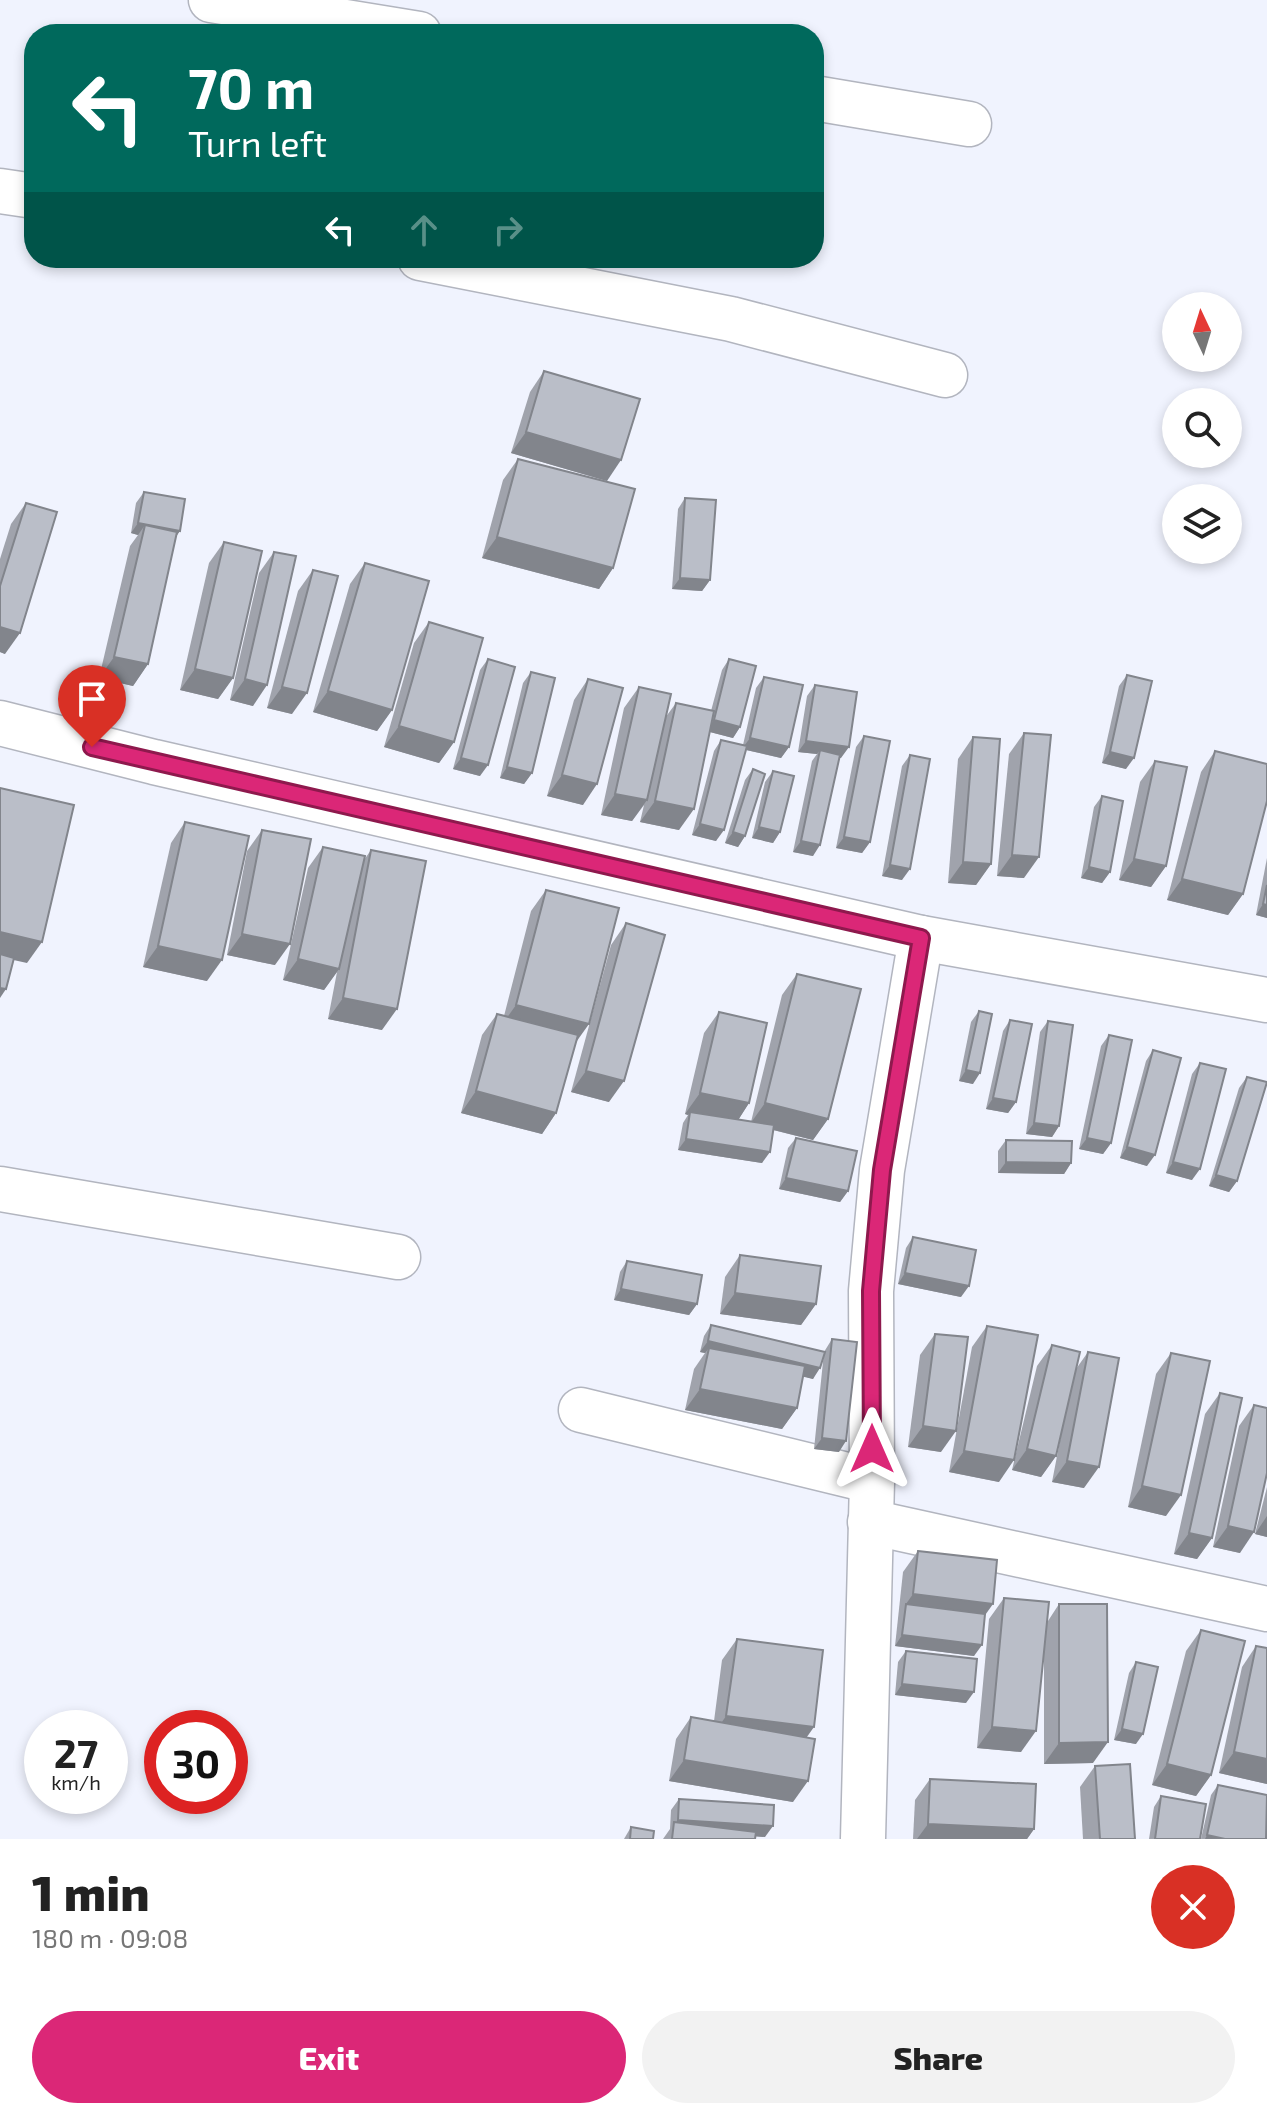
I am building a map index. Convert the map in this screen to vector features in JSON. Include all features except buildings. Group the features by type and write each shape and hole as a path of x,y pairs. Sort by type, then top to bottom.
{"street":[{"path":"211,0 358,24"},
{"path":"824,100 969,124"},
{"path":"0,191 24,195"},
{"path":"471,268 731,319 945,375"},
{"path":"0,723 154,762 921,938 1267,1000"},
{"path":"863,1839 871,1501 871,1291 882,1170 921,938"},
{"path":"0,1189 398,1257"},
{"path":"581,1410 871,1501 1267,1609"}],"route":[{"path":"92,747 921,938 882,1170 871,1291 872,1449"}]}
